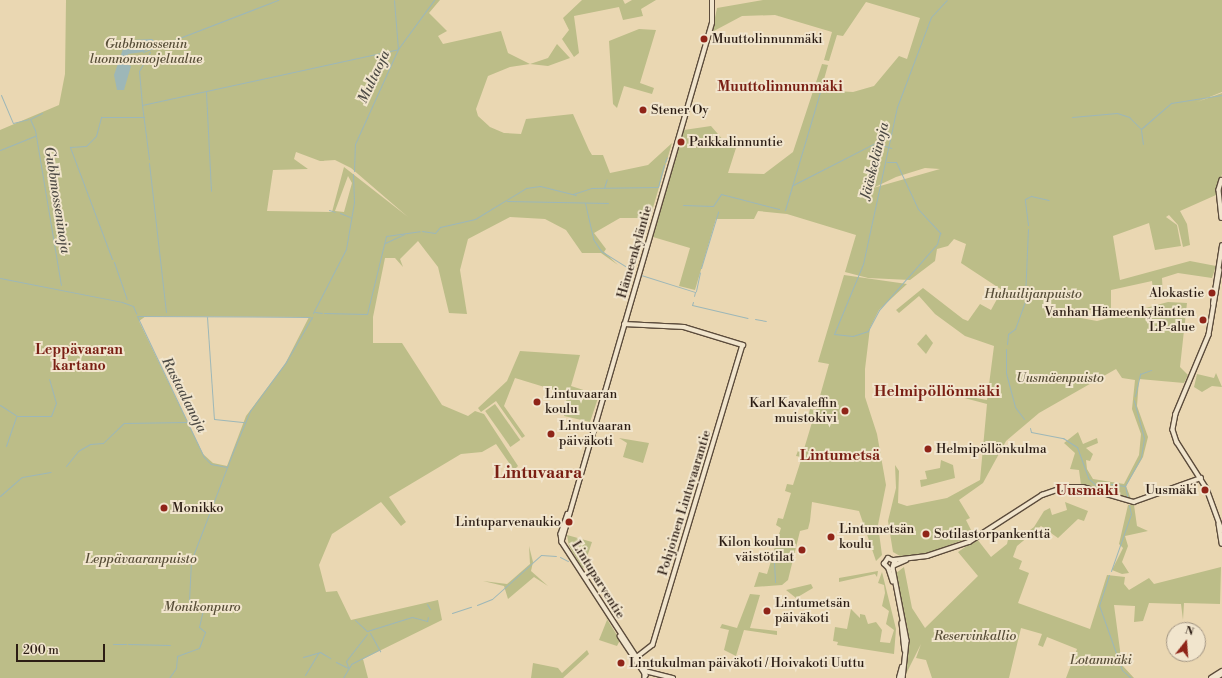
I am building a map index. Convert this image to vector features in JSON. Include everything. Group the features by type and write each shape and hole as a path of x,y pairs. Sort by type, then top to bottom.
{"street":[{"name":"Hämeenkyläntie","path":"562,540 712,23 712,0"},
{"path":"1222,180 1220,194 1222,218"},
{"path":"1220,194 1222,189"},
{"path":"1222,246 1220,270 1206,342 1174,419 1174,434 1201,478 1222,530"},
{"name":"Pohjoinen Lintuvaarantie","path":"624,324 686,327 743,345 654,645 636,658"},
{"path":"892,568 906,560 969,542 1042,495 1065,488 1083,487 1134,502 1201,478"},
{"path":"1219,523 1222,544"},
{"name":"Lintuparventie","path":"562,540 636,658 644,675"},
{"path":"892,568 884,561 889,558 894,560 906,560"},
{"path":"894,560 892,568 902,621 905,651 903,678"},
{"path":"899,678 904,661"},
{"path":"644,675 655,672 673,678"},
{"path":"1211,678 1222,673"},
{"path":"1216,678 1222,673"}],"green space":[{"path":"66,0 440,0 429,13 447,31 438,36 443,44 501,31 508,53 530,64 510,67 488,76 476,109 478,116 490,127 504,133 521,134 526,119 573,114 592,155 603,155 610,173 648,165 672,143 650,218 620,218 594,233 606,249 604,252 618,265 601,253 582,253 566,230 545,219 510,217 468,239 460,270 467,314 449,313 438,267 418,241 400,259 403,267 395,258 385,258 373,317 373,343 402,343 442,405 468,416 475,411 484,414 518,466 514,470 496,444 482,452 461,454 389,497 406,522 401,526 381,502 332,534 319,565 326,592 337,591 351,620 438,600 442,620 363,659 368,678 0,678 0,130 59,105 65,74","holes":["296,152 320,161 335,160 351,168 408,217 344,167 332,212 267,211 273,170 308,169 294,159","348,176 352,183 344,212 335,211","146,316 309,317 285,364 246,416 227,466 213,463 203,454 139,321"]},
{"path":"582,0 623,0 625,4 632,0 656,0 641,9 643,16 623,20 619,7 574,16 579,53 574,57 562,39 569,30 563,18"},
{"path":"763,0 1222,0 1222,92 1197,102 1222,93 1222,174 1216,195 1180,211 1187,224 1190,245 1183,247 1178,225 1169,215 1166,217 1177,225 1181,246 1155,250 1149,223 1113,236 1120,280 1190,261 1216,266 1212,278 1178,273 1162,278 1163,296 1154,300 1152,281 1111,290 1111,311 1070,309 1070,316 1097,321 1168,302 1187,303 1180,367 1188,375 1184,383 1139,379 1137,406 1148,437 1143,457 1126,486 1131,499 1081,485 1079,470 1070,469 1075,453 1064,443 1078,432 1083,444 1097,438 1098,443 1086,448 1093,454 1090,461 1086,460 1087,469 1093,479 1124,484 1139,455 1141,434 1132,409 1135,380 1122,378 1116,369 1039,413 1006,441 983,483 959,500 970,518 966,520 974,536 925,554 900,556 893,552 888,521 896,488 895,465 899,471 898,503 907,506 947,498 980,480 987,404 938,391 987,400 994,346 965,336 935,314 919,296 899,313 896,310 923,288 963,319 968,321 980,304 991,310 1002,290 961,263 966,244 954,239 948,246 937,249 935,261 910,280 868,278 845,272 856,235 787,214 758,211 754,219 716,219 695,290 679,286 690,248 653,237 684,130 711,126 724,141 736,148 728,173 764,174 793,152 822,64 828,65 821,90 853,92 874,86 899,56 907,59 920,18 866,2 843,36 837,35 829,61 824,60 832,32 775,15 742,16 712,32 717,8","holes":["925,168 940,169 873,188 896,177"]},
{"path":"639,29 656,30 640,83 654,88 652,94 624,86 617,108 613,104 609,41"},
{"path":"557,44 570,58 548,66 530,64 548,58"},
{"name":"Lintumetsä","path":"844,275 907,284 879,310 870,328 865,369 865,397 877,434 886,485 878,525 882,555 876,561 859,511 812,502 808,529 800,531 788,580 782,585 754,587 759,572 767,574 771,561 765,559 767,552 773,553 781,528 776,525 778,518 783,519 791,493 785,491 787,484 793,485 802,457 796,456 799,448 804,449 813,419 808,417 810,409 816,410 829,364 818,362"},
{"path":"926,334 933,343 926,354 917,344"},
{"path":"520,351 580,355 571,386 599,395 590,422 564,416 567,396 564,393 515,378 504,406 525,436 522,438 496,401 481,412 478,408 507,381"},
{"path":"1216,373 1222,387 1212,386 1202,392 1194,387 1197,374 1214,378"},
{"path":"495,404 520,440 510,447 485,411"},
{"path":"619,438 649,443 643,463 623,457 627,443"},
{"path":"941,460 953,465 955,478 921,487 920,480 927,479 925,471 940,468"},
{"name":"Reservinkallio","path":"1065,502 1088,511 1084,521 1078,519 1058,538 1041,526 1017,546 1013,557 1022,561 1019,569 1029,573 1018,603 1090,629 1107,575 1125,577 1124,584 1129,590 1149,578 1154,584 1221,567 1220,604 1184,603 1183,620 1181,604 1149,603 1143,621 1134,622 1135,606 1114,605 1122,665 1134,678 1066,678 1077,649 1047,637 1043,647 1038,645 1042,634 1021,628 1009,678 932,678 926,660 916,658 921,644 904,678 908,631 895,574 904,567 912,608 925,628 978,576 958,552 977,539 991,557 1007,544 1009,535 1021,537 1034,527 1044,511 1050,508 1052,515 1067,510"},
{"path":"1128,505 1134,505 1137,526 1148,531 1125,536 1128,546 1122,562 1129,573 1122,574 1112,570 1123,548 1119,544"},
{"path":"567,535 592,542 583,569 569,546"},
{"path":"529,546 533,562 531,571 548,586 534,577 508,599 504,586 483,581 507,584 530,564"},
{"path":"878,571 877,577 875,574 839,582 839,578"},
{"path":"882,572 896,629 894,654 837,645 838,642 833,641 835,627 847,629 851,609 860,618 860,614 865,615 868,624 876,622 882,630 880,642 890,643 894,630 886,624 889,611 882,606 885,593 884,585 878,583"},
{"path":"811,584 813,588 796,598 786,590"},
{"path":"750,594 760,595 750,628 777,631 777,635 744,630 736,656 724,650 729,630 720,628 722,624 737,628"},
{"path":"605,616 620,640 617,646 599,640 607,620"},
{"path":"587,650 589,654 563,678 531,678 533,663 558,668 562,673"}],"water":[{"path":"152,39 156,42 143,52 128,54 125,63 131,66 124,90 117,90 114,75 123,49 132,40"}],"waterway":[{"path":"143,52 278,0"},
{"path":"149,159 142,105 398,49 394,0"},
{"name":"Multaoja","path":"354,171 355,144 398,49 434,0"},
{"name":"Jääskelänoja","path":"887,162 896,162 918,209 940,233 937,244 879,310 868,331 853,336 834,334 863,264 897,107 931,17 947,0"},
{"path":"142,105 139,71 150,52"},
{"path":"206,92 211,191"},
{"path":"785,210 820,92"},
{"name":"Gubbmosseninoja","path":"1,95 13,123 29,119"},
{"path":"1072,117 1117,113 1129,117 1141,129 1171,103 1222,95"},
{"name":"Gubbmosseninoja","path":"42,113 30,119 35,130 61,285"},
{"path":"112,259 70,147 86,146 96,136 101,117 144,117"},
{"path":"1141,130 1143,144"},
{"path":"0,150 35,136"},
{"path":"793,185 875,143 891,148"},
{"path":"665,162 667,157"},
{"path":"149,163 166,312"},
{"path":"573,194 591,188 658,187 664,165"},
{"name":"Multaoja","path":"313,313 346,249 354,202 353,174"},
{"path":"604,188 607,179"},
{"name":"Jääskelänoja","path":"422,231 435,233 440,227 475,219 526,188 540,186 576,195"},
{"path":"683,205 713,206 721,194 779,209"},
{"path":"1028,225 1025,199 1031,196 1049,200"},
{"name":"Jääskelänoja","path":"507,201 608,203"},
{"name":"Jääskelänoja","path":"585,203 593,239 601,251 634,272"},
{"path":"329,210 335,212"},
{"path":"701,268 718,212"},
{"path":"340,213 350,217"},
{"path":"1025,297 1028,229"},
{"name":"Jääskelänoja","path":"324,313 367,314 386,236 420,231"},
{"name":"Jääskelänoja","path":"385,243 404,234"},
{"path":"114,262 127,299"},
{"path":"696,291 700,272"},
{"name":"Jääskelänoja","path":"641,275 695,292 694,296"},
{"name":"Rastaalanoja","path":"0,278 122,302 133,306 136,313"},
{"path":"1007,344 1008,334 1015,329 1025,301"},
{"name":"Jääskelänoja","path":"693,302 692,305 748,318"},
{"name":"Jääskelänoja","path":"315,312 322,313"},
{"name":"Rastaalanoja","path":"137,316 204,457 211,464 227,467"},
{"path":"138,316 310,317"},
{"path":"207,317 214,419 245,422"},
{"name":"Monikonpuro","path":"169,678 176,668 177,656 199,648 205,632 199,627 203,610 189,601 191,561 232,454 250,411 286,362 312,317"},
{"name":"Jääskelänoja","path":"755,319 766,321"},
{"path":"1006,349 1006,373 1015,407 1024,419"},
{"path":"1135,396 1140,374 1151,370"},
{"path":"0,405 17,416 51,416 56,403 49,379"},
{"path":"1125,486 1141,457 1144,438 1134,400"},
{"path":"6,446 16,417"},
{"path":"66,466 78,451 90,444 103,443 124,423 186,422"},
{"path":"1030,428 1031,432 1063,438 1077,447 1088,478 1097,486 1107,483"},
{"path":"0,496 22,477 51,472"},
{"path":"1111,484 1125,486 1128,500"},
{"path":"1111,571 1131,514 1129,505"},
{"path":"477,605 492,599 541,555 556,556"},
{"path":"560,557 568,561"},
{"path":"774,562 775,582"},
{"path":"1109,575 1099,605 1122,670 1131,678"},
{"path":"427,604 430,609"},
{"path":"452,613 471,607"},
{"path":"355,620 367,631 412,617 427,621 428,617"},
{"path":"370,633 380,651"},
{"path":"348,667 346,661 367,634"},
{"path":"113,644 126,644"},
{"path":"128,644 170,645"},
{"path":"343,678 351,664 379,650"},
{"path":"303,657 320,652 330,658"},
{"path":"305,675 318,653"},
{"path":"336,662 348,668"}],"place":[{"name":"Muuttolinnunmäki","path":"704,39"},
{"name":"Stener Oy","path":"643,110"},
{"name":"Paikkalinnuntie","path":"681,142"},
{"name":"Alokastie","path":"1212,293"},
{"name":"Vanhan Hämeenkyläntien LP-alue","path":"1203,320"},
{"name":"Lintuvaaran koulu","path":"537,402"},
{"name":"Karl Kavaleffin muistokivi","path":"845,411"},
{"name":"Lintuvaaran päiväkoti","path":"551,434"},
{"name":"Helmipöllönkulma","path":"928,449"},
{"name":"Uusmäki","path":"1205,490"},
{"name":"Monikko","path":"164,508"},
{"name":"Lintuparvenaukio","path":"569,522"},
{"name":"Sotilastorpankenttä","path":"926,534"},
{"name":"Lintumetsän koulu","path":"831,537"},
{"name":"Kilon koulun väistötilat","path":"802,550"},
{"name":"Lintumetsän päiväkoti","path":"767,611"},
{"name":"Lintukulman päiväkoti / Hoivakoti Uuttu","path":"621,663"}],"district":[{"name":"Muuttolinnunmäki","path":"780,87"},
{"name":"Leppävaaran kartano","path":"79,358"},
{"name":"Helmipöllönmäki","path":"937,392"},
{"name":"Lintumetsä","path":"840,456"},
{"name":"Lintuvaara","path":"538,474"},
{"name":"Uusmäki","path":"1087,491"}],"park label":[{"name":"Gubbmossenin luonnonsuojelualue","path":"146,52"},
{"name":"Huhuilijanpuisto","path":"1033,294"},
{"name":"Uusmäenpuisto","path":"1060,378"},
{"name":"Leppävaaranpuisto","path":"141,559"},
{"name":"Lotanmäki","path":"1101,660"}]}
